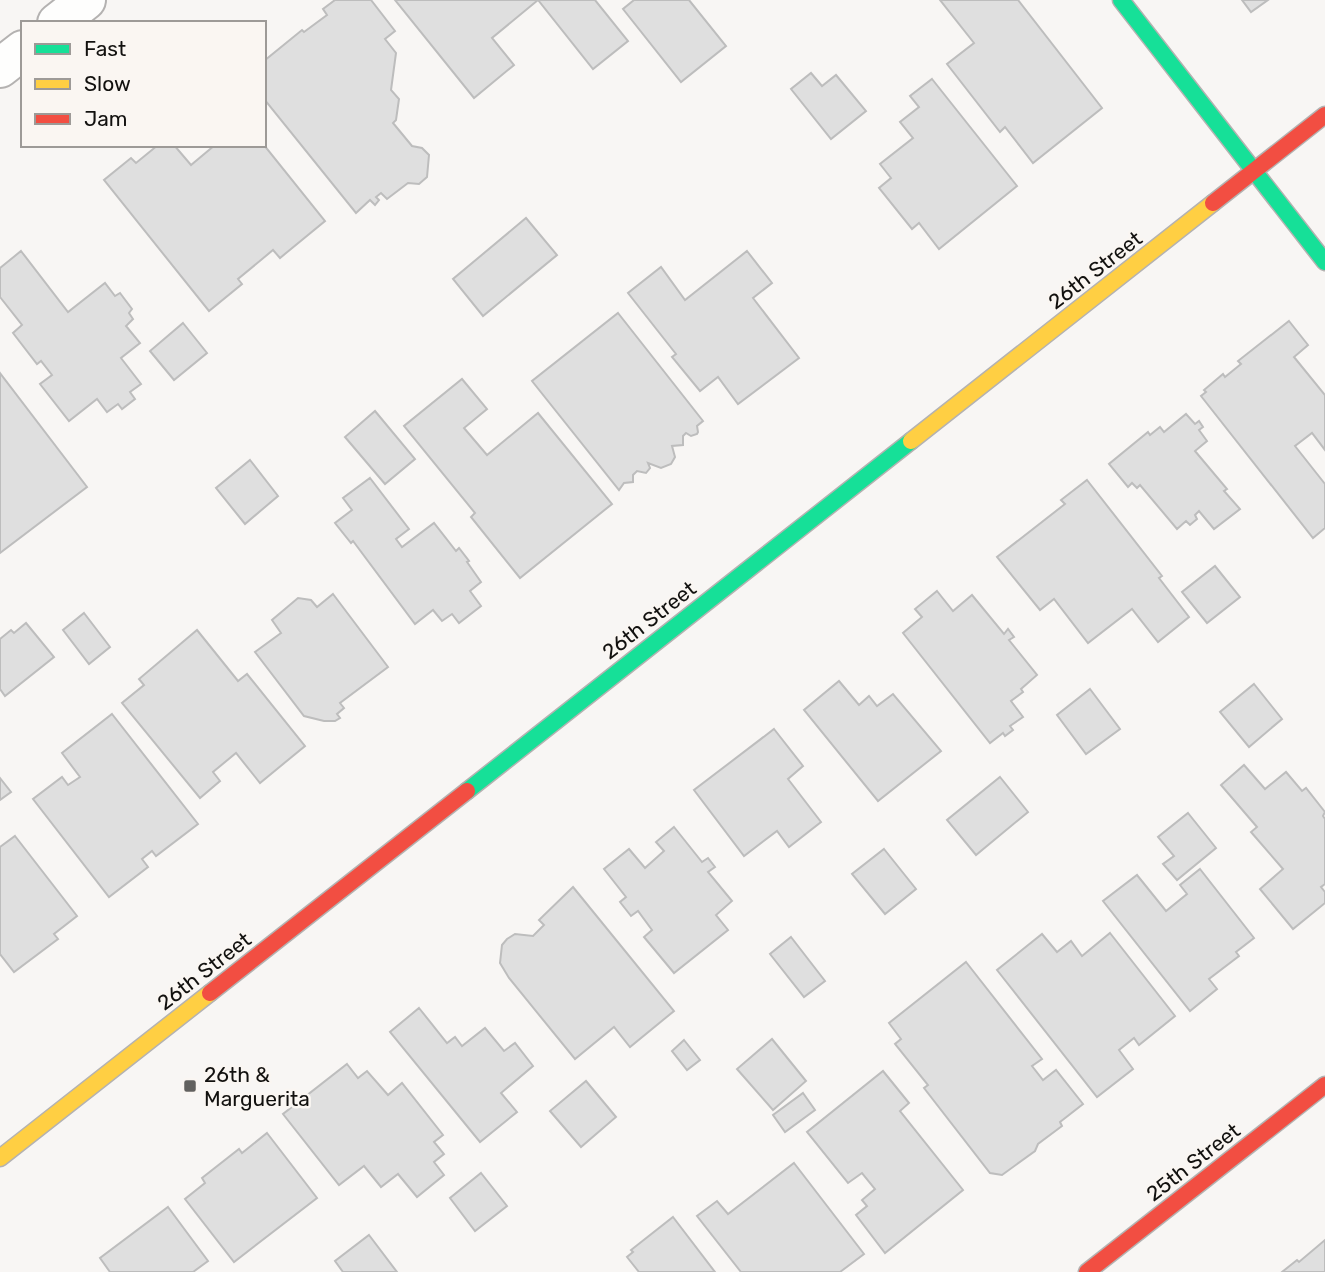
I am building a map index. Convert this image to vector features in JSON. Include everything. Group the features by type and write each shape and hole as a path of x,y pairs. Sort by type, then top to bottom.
{"street":[{"path":"60,21 86,0"},
{"path":"1121,0 1325,262"},
{"path":"0,68 21,52"},
{"name":"26th Street","path":"0,1158 1325,115"},
{"name":"25th Street","path":"1087,1272 1325,1085"}],"building":[{"path":"335,0 371,0 395,31 385,39 396,53 391,90 399,99 396,120 393,123 412,146 422,148 429,155 427,177 419,184 408,183 387,199 381,193 376,197 379,200 375,205 370,200 356,213 266,101 266,59 302,30 304,32 327,15 323,9"},
{"path":"395,0 538,0 492,38 514,65 474,98"},
{"path":"538,0 595,0 628,41 593,69"},
{"path":"634,0 689,0 726,46 681,82 623,9"},
{"path":"940,0 1018,0 1102,108 1033,163 1005,127 1000,132 947,64 974,43"},
{"path":"1242,0 1268,0 1251,12"},
{"path":"811,73 822,86 836,75 866,111 831,139 791,89"},
{"path":"932,79 1017,186 939,249 919,223 912,229 879,188 891,178 880,164 913,138 900,122 919,107 910,96"},
{"path":"156,147 176,147 191,165 213,147 266,147 325,221 280,258 273,250 238,279 242,284 209,311 104,180 131,158 136,163"},
{"path":"526,218 557,255 483,316 453,279"},
{"path":"21,251 68,312 105,283 115,296 120,293 132,309 129,313 133,319 126,326 140,343 121,358 141,384 130,392 135,399 122,409 118,404 107,412 97,399 69,421 40,384 52,375 41,361 37,364 13,333 22,325 0,297 0,268"},
{"path":"747,251 772,283 753,298 799,358 738,404 718,377 700,391 672,357 676,354 628,293 661,267 685,300"},
{"path":"618,313 703,421 697,426 697,434 691,436 686,433 683,436 683,445 672,446 675,457 671,464 661,468 648,463 650,468 646,473 637,471 633,475 633,482 624,483 619,490 532,381"},
{"path":"1289,321 1308,345 1294,357 1325,395 1325,450 1312,433 1295,446 1325,484 1325,528 1313,538 1201,396 1206,392 1204,390 1223,374 1225,377 1241,364 1238,361"},
{"path":"183,323 207,353 174,380 150,351"},
{"path":"0,373 87,487 0,553"},
{"path":"462,379 487,409 464,428 487,455 538,413 612,504 520,578 471,517 475,513 404,426"},
{"path":"375,411 415,459 385,484 345,437"},
{"path":"1186,414 1195,424 1199,421 1203,427 1199,430 1207,441 1195,451 1240,509 1214,529 1199,511 1195,515 1197,519 1190,525 1186,521 1177,529 1140,485 1137,488 1132,483 1128,487 1109,464 1148,432 1150,435 1160,427 1164,432"},
{"path":"250,460 278,496 245,524 216,488"},
{"path":"370,478 409,529 396,539 402,547 434,523 456,551 459,548 469,561 467,562 481,582 470,591 481,606 459,623 452,614 442,621 433,610 415,624 353,541 351,543 335,523 352,510 343,498"},
{"path":"1087,480 1162,576 1159,578 1189,617 1158,642 1132,609 1088,643 1054,599 1040,610 997,557 1065,504 1061,500"},
{"path":"1215,566 1240,597 1207,623 1182,592"},
{"path":"937,591 953,611 972,595 1004,634 1008,629 1014,637 1009,640 1037,675 1021,689 1023,692 1011,701 1023,717 1010,726 1013,730 1005,736 1003,733 990,743 903,633 922,617 915,609"},
{"path":"333,594 388,667 340,703 344,708 337,714 340,718 324,721 304,716 255,652 281,633 272,620 298,598 311,600 317,607"},
{"path":"84,613 110,647 89,664 63,630"},
{"path":"26,623 54,657 5,696 0,689 0,639 11,630 14,633"},
{"path":"197,630 238,681 247,674 305,746 260,783 236,753 213,772 220,781 200,798 122,703 144,685 139,679"},
{"path":"839,681 859,705 869,696 877,706 893,694 941,751 878,801 804,710"},
{"path":"1254,684 1282,719 1249,747 1220,712"},
{"path":"1090,689 1120,729 1086,754 1057,715"},
{"path":"112,714 198,824 156,856 152,851 142,859 148,867 109,897 33,799 62,777 68,785 80,777 62,753"},
{"path":"774,729 803,766 788,779 821,822 789,847 777,831 744,856 694,790"},
{"path":"1244,765 1265,789 1286,772 1302,791 1306,788 1325,812 1325,884 1321,887 1325,892 1325,903 1293,929 1260,889 1283,869 1251,832 1257,827 1221,785"},
{"path":"1000,777 1028,812 976,855 947,820"},
{"path":"0,778 11,792 0,800"},
{"path":"1188,813 1216,848 1177,880 1163,864 1174,856 1158,837"},
{"path":"674,827 702,862 708,858 715,867 708,872 732,901 716,915 728,930 674,973 644,937 652,930 638,911 631,916 620,902 626,897 604,869 629,849 645,868 664,851 656,842"},
{"path":"15,836 77,916 54,934 58,939 14,972 0,954 0,847"},
{"path":"884,849 916,889 885,914 852,874"},
{"path":"1200,869 1254,938 1236,952 1239,956 1209,979 1217,989 1190,1011 1103,901 1137,875 1166,911 1187,894 1180,885"},
{"path":"573,887 674,1011 630,1047 614,1027 575,1059 509,978 500,963 502,945 507,939 515,934 533,936 544,925 539,920"},
{"path":"1110,933 1175,1016 1139,1045 1134,1038 1119,1050 1133,1069 1097,1097 997,970 1042,934 1057,952 1071,941 1082,956"},
{"path":"791,937 825,981 804,997 770,954"},
{"path":"966,962 1042,1059 1032,1066 1043,1080 1056,1070 1083,1104 1060,1122 1062,1126 1038,1144 1035,1151 1002,1175 990,1173 924,1088 928,1085 895,1044 901,1039 889,1023"},
{"path":"419,1008 447,1043 455,1037 462,1046 485,1028 504,1051 515,1043 533,1066 501,1093 517,1112 480,1142 390,1032"},
{"path":"772,1039 806,1081 773,1110 737,1069"},
{"path":"684,1040 700,1060 687,1070 672,1051"},
{"path":"347,1064 358,1078 367,1071 388,1095 402,1083 443,1135 434,1142 444,1154 434,1162 444,1175 417,1197 398,1174 381,1187 364,1166 339,1185 283,1114"},
{"path":"883,1071 909,1103 900,1111 963,1190 885,1253 856,1215 867,1206 862,1200 875,1189 862,1173 848,1183 807,1132"},
{"path":"586,1081 616,1117 581,1147 550,1111"},
{"path":"803,1093 815,1110 785,1132 773,1115"},
{"path":"267,1133 317,1198 234,1262 185,1199 205,1183 202,1178 239,1149 242,1153"},
{"path":"794,1163 864,1254 840,1272 741,1272 697,1216 717,1201 728,1214"},
{"path":"481,1173 507,1206 475,1231 450,1198"},
{"path":"168,1207 208,1261 193,1272 110,1272 100,1258"},
{"path":"673,1217 715,1272 639,1272 627,1257 633,1252 631,1250"},
{"path":"369,1235 397,1272 343,1272 335,1261"},
{"path":"1325,1240 1325,1272 1282,1272 1297,1260 1299,1262"}],"traffic: fast":[{"path":"1121,0 1325,262"},
{"path":"467,791 911,441"}],"traffic: slow":[{"path":"911,441 1213,203"},
{"path":"0,1158 210,993"}],"traffic: jam":[{"path":"1213,203 1325,115"},
{"path":"210,993 467,791"},
{"path":"1087,1272 1325,1085"}],"place":[{"name":"26th & Marguerita","path":"190,1086"}]}
